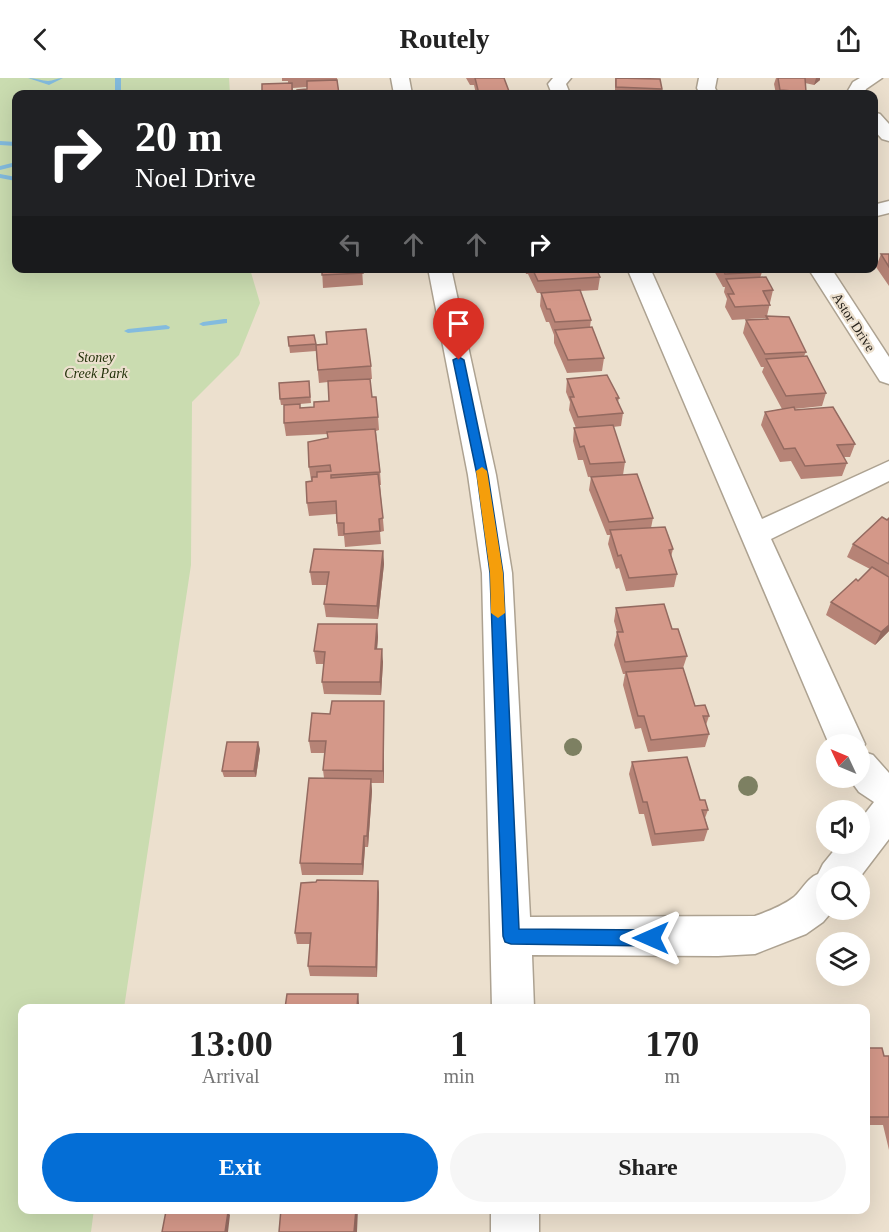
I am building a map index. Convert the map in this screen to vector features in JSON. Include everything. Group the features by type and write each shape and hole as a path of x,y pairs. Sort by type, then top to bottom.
{"street":[{"path":"858,90 873,78"},
{"path":"878,123 889,135"},
{"path":"440,273 482,475 496,573 513,1004"},
{"path":"640,273 843,734"},
{"name":"Astor Drive","path":"822,273 889,376"},
{"path":"754,535 889,470"},
{"path":"870,778 889,794"},
{"path":"845,866 889,811"},
{"path":"511,936 755,935 792,921 816,901"},
{"path":"515,1214 515,1232"}],"green space":[{"name":"Stoney Creek Park","path":"0,78 229,78 230,90 12,90 12,273 251,273 260,303 239,355 192,402 191,565 125,1004 18,1004 18,1214 93,1214 91,1232 0,1232"}],"building":[{"path":"475,78 504,78 508,90 478,90"},
{"path":"616,78 660,79 662,89 616,87"},
{"path":"778,78 805,78 806,90 780,90"},
{"path":"337,80 338,90 297,90 307,89 307,81"},
{"path":"292,83 292,90 262,90 262,84"},
{"path":"881,254 889,254 889,267"},
{"path":"322,273 363,273 322,275"},
{"path":"534,273 598,273 600,277 538,281"},
{"path":"766,277 773,290 763,291 770,305 735,307 728,294 734,294 726,279"},
{"path":"580,290 591,320 555,322 541,293"},
{"path":"766,316 789,317 806,352 765,354 746,320 768,319"},
{"path":"592,327 604,358 568,360 555,330"},
{"path":"366,329 371,366 318,370 316,345 327,344 326,332"},
{"path":"314,335 316,344 289,346 288,337"},
{"path":"807,356 826,393 786,396 766,359"},
{"path":"607,375 619,398 616,398 623,413 578,417 570,397 574,397 567,379"},
{"path":"370,379 372,397 376,397 378,417 284,423 284,405 300,404 300,408 314,407 314,402 329,401 328,381"},
{"path":"309,381 310,397 280,399 279,383"},
{"path":"794,407 795,410 833,407 855,444 837,445 847,463 805,466 795,448 784,449 765,412"},
{"path":"613,425 625,462 590,464 584,446 580,447 574,428"},
{"path":"375,429 380,472 331,475 331,478 378,474 383,518 379,519 380,531 344,534 344,523 337,523 336,501 307,503 306,482 312,481 312,477 317,477 317,472 331,471 330,465 309,467 308,442 328,438 327,432"},
{"path":"637,474 653,518 609,522 591,477"},
{"path":"882,517 887,520 889,518 889,564 853,544"},
{"path":"665,527 673,549 669,550 677,574 629,578 621,555 618,556 610,530"},
{"path":"314,549 383,551 377,606 324,604 329,572 310,572"},
{"path":"872,567 889,577 889,625 881,632 831,602"},
{"path":"664,604 672,629 678,629 687,656 625,662 617,632 623,632 616,608"},
{"path":"318,624 377,624 375,649 382,649 380,682 322,682 325,652 314,651"},
{"path":"683,668 695,706 705,705 709,716 703,716 709,734 651,740 644,716 638,716 626,672"},
{"path":"332,701 384,701 383,771 323,770 326,741 309,741 312,713 330,714"},
{"path":"227,742 258,742 254,771 222,771"},
{"path":"687,757 700,800 705,800 708,810 702,810 708,829 655,834 647,802 643,802 632,762"},
{"path":"309,778 371,779 367,836 364,836 362,864 300,863"},
{"path":"317,880 378,881 376,967 308,966 311,933 295,933 301,883"},
{"path":"287,994 358,994 357,1004 286,1004"},
{"path":"870,1048 882,1048 884,1056 889,1056 889,1117 870,1117"},
{"path":"165,1214 228,1214 225,1232 162,1232"},
{"path":"281,1214 356,1214 354,1232 279,1232"}],"waterway":[{"path":"31,78 49,83 60,78"},
{"path":"118,78 118,90"},
{"path":"0,143 12,144"},
{"path":"0,168 12,165"},
{"path":"0,176 12,178"},
{"path":"203,324 224,321"},
{"path":"128,331 166,327"}],"slow traffic":[{"path":"482,471 491,528 498,613"}],"route":[{"path":"459,360 482,475 496,573 511,936 651,938"}]}
